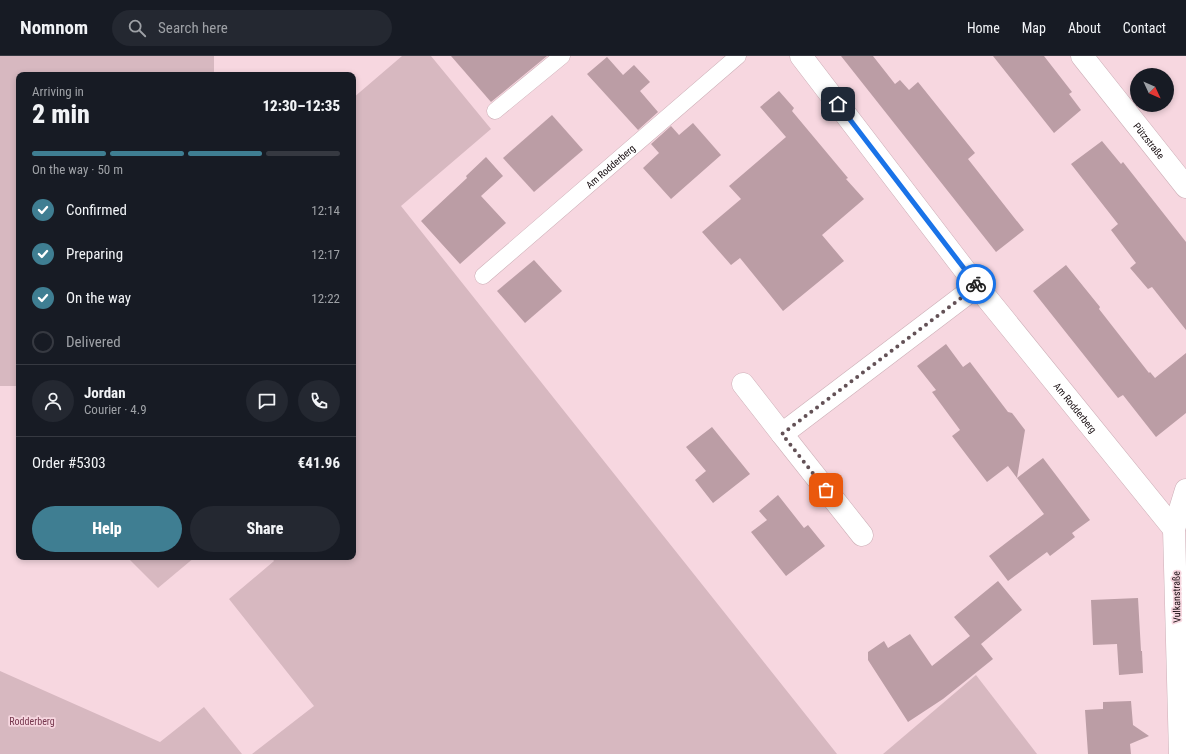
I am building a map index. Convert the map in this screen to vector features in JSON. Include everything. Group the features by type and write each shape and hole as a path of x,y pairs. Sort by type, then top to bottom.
{"street":[{"name":"Am Rodderberg","path":"801,56 977,286 1174,530"},
{"name":"Pützstraße","path":"1082,56 1186,187"},
{"path":"782,434 977,286"},
{"path":"743,384 862,535"},
{"name":"Vulkanstraße","path":"1180,754 1174,530 1186,490"}],"lane":[{"path":"495,111 562,56"},
{"name":"Am Rodderberg","path":"483,276 738,56"}],"green space":[{"path":"0,56 214,56 214,72 16,72 16,386 0,386"},
{"path":"402,56 431,56 491,129 401,206 837,754 252,754 314,706 229,599 274,561 273,560 356,560 356,95"},
{"path":"130,560 191,560 158,588"},
{"name":"Rodderberg","path":"0,671 160,742 204,707 242,754 0,754"},
{"path":"976,675 1037,754 883,754"}],"building":[{"path":"451,56 547,56 491,102"},
{"path":"841,56 873,56 895,84 900,80 909,90 918,82 975,153 968,159 1024,230 996,252"},
{"path":"993,56 1044,56 1072,92 1069,94 1081,110 1054,133"},
{"path":"607,57 623,75 634,65 650,82 640,91 658,112 638,130 587,74"},
{"path":"779,91 794,108 792,111 848,178 846,179 864,199 822,235 844,261 783,311 740,258 731,265 702,232 741,199 729,186 786,137 760,107"},
{"path":"552,115 583,150 534,192 503,158"},
{"path":"693,123 721,155 671,199 643,168 659,153 651,144 671,126 679,135"},
{"path":"1102,141 1121,164 1123,162 1186,242 1186,330 1152,287 1148,289 1130,268 1136,263 1111,230 1118,224 1071,164"},
{"path":"486,157 503,176 481,196 506,223 460,264 421,221 467,178 466,176"},
{"path":"534,260 562,291 525,323 497,291"},
{"path":"1066,265 1100,307 1099,309 1149,373 1150,372 1155,378 1186,353 1186,413 1156,437 1123,395 1118,398 1033,291"},
{"path":"946,344 963,367 970,362 1008,412 1012,413 1025,430 1017,478 1008,466 987,482 952,436 960,430 932,392 936,390 917,366"},
{"path":"712,427 750,474 713,503 695,480 706,471 686,447"},
{"path":"1043,458 1090,520 1072,533 1075,537 1050,556 1047,552 1008,581 989,556 1044,514 1017,478"},
{"path":"778,495 804,528 808,525 825,546 786,576 751,532 767,520 759,511"},
{"path":"998,581 1022,610 981,644 993,659 943,699 908,722 868,660 868,652 884,641 888,648 910,634 932,666 970,636 954,617"},
{"path":"1138,598 1143,673 1119,675 1117,644 1093,645 1091,600"},
{"path":"1131,701 1133,725 1149,736 1130,744 1131,754 1088,754 1085,710 1103,709 1103,702"}],"way so far":[{"path":"826,490 782,434 977,286 976,284"}],"route":[{"path":"838,104 976,284"}]}
